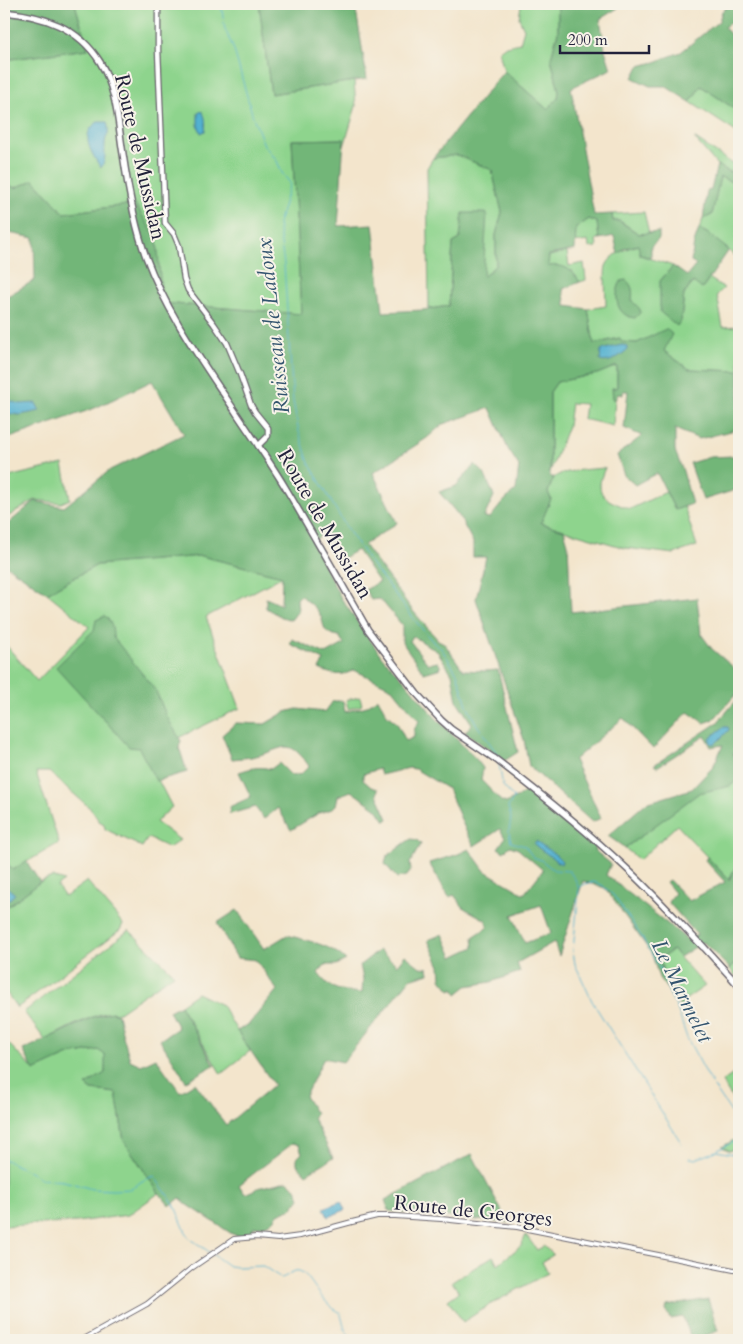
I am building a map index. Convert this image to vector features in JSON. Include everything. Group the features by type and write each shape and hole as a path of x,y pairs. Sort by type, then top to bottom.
{"main road":[{"path":"158,4 165,224 174,234 179,246 184,279 188,290 227,343 251,405 268,428 268,436 259,445"},
{"name":"Route de Mussidan","path":"4,12 34,16 57,24 75,35 90,49 104,68 114,96 132,206 146,256 168,305 195,350 287,485 321,549 364,622 418,694 441,720 502,764 589,834 639,880 739,986"},
{"name":"Route de Mussidan","path":"395,663 443,718 495,759"}],"street":[{"name":"Route de Georges","path":"82,1340 147,1304 229,1241 240,1237 278,1239 300,1236 368,1218 395,1216 517,1227 739,1271"}],"green space":[{"path":"4,4 75,4 88,49 4,60"},
{"path":"75,4 259,4 271,94 354,81 356,106 343,150 343,139 292,140 301,314 162,303 135,204 64,213 34,180 15,188 4,183 4,60 88,49"},
{"path":"259,4 355,4 367,79 271,94"},
{"path":"511,4 558,4 558,32 551,58 559,91 558,98 547,109 504,71 499,51 506,46 520,43 524,29 519,18 521,5"},
{"path":"558,4 615,4 618,8 600,19 605,50 611,69 571,88 594,215 612,214 613,221 619,221 639,234 659,232 659,239 651,246 651,258 640,255 638,245 625,248 618,254 614,236 599,239 597,222 589,219 576,228 575,250 549,255 548,266 567,268 580,282 563,289 566,306 588,309 594,344 620,338 622,342 637,343 666,329 672,334 664,351 689,369 739,371 739,429 699,439 675,429 675,451 683,471 692,504 675,510 657,473 635,485 624,475 617,455 642,436 624,428 628,391 623,391 623,395 618,394 615,400 613,399 612,388 617,388 617,366 597,374 557,382 550,392 550,477 554,477 548,492 551,499 541,523 564,530 568,544 571,612 697,598 701,634 712,649 739,672 739,691 713,720 704,723 688,712 653,749 623,718 574,760 601,818 592,822 529,766 524,740 476,599 486,557 473,557 473,542 459,516 439,492 456,486 475,464 484,473 494,496 484,517 490,518 516,490 519,466 508,449 490,408 443,424 427,438 373,473 397,523 364,545 413,611 438,640 444,643 463,670 498,670 518,752 504,761 465,732 472,724 457,701 452,674 438,652 413,636 410,641 428,664 438,662 441,668 424,673 402,642 402,625 380,599 371,600 365,590 379,582 357,550 343,558 323,534 312,542 341,598 382,657 435,717 477,760 483,768 481,780 501,801 506,803 529,789 596,846 594,850 611,864 606,875 688,940 697,935 668,902 675,893 666,882 669,880 689,901 725,882 705,860 707,857 729,880 739,859 739,959 730,969 703,942 680,957 673,950 661,958 662,970 684,1006 681,1008 659,978 652,954 605,888 583,881 559,956 554,942 517,963 520,972 491,982 467,986 457,994 454,988 450,990 441,979 440,966 428,940 443,934 453,957 474,947 473,937 488,927 486,920 464,908 454,895 449,897 429,863 469,849 485,871 524,894 543,870 518,849 510,846 504,852 498,848 505,838 500,829 474,846 448,789 415,769 409,768 381,775 379,769 363,774 363,780 371,787 378,789 377,794 388,819 385,821 377,809 351,791 338,796 336,805 332,809 319,813 291,830 278,808 264,819 255,807 230,814 229,807 251,797 239,772 255,768 271,769 279,763 292,776 301,774 309,766 296,751 286,747 247,758 232,759 222,735 236,723 265,724 285,712 297,709 325,712 333,701 343,701 345,712 367,706 378,698 387,715 397,723 406,741 414,737 414,730 419,721 392,688 354,670 333,674 319,669 324,660 290,644 292,639 326,654 344,644 339,636 326,631 317,610 301,595 297,599 298,611 291,620 281,617 266,608 266,598 281,605 282,576 201,556 97,565 47,593 4,564 4,527 35,501 64,507 110,470 184,434 152,381 95,408 4,440 4,298 35,280 34,238 4,232 4,183 15,188 34,180 64,213 135,204 157,239 162,303 301,314 292,140 344,139 338,226 373,224 383,312 423,310 449,306 453,243 460,239 463,213 487,213 483,277 496,265 496,235 502,212 492,170 457,155 433,158 504,71 547,109 558,98 559,91 551,58 558,32","holes":["541,905 551,933 525,943 512,915"]},
{"path":"731,4 739,4 739,17 724,27 739,44 739,112 701,86 690,102 665,86 650,86 633,78 639,66 681,52 719,21 722,11"},
{"path":"701,86 739,112 739,134 690,102"},
{"path":"694,138 739,168 739,177 717,165"},
{"path":"457,155 492,170 502,212 496,235 496,265 483,277 463,214 460,239 453,243 449,306 429,309 427,168 433,158"},
{"path":"717,165 739,177 739,185 720,177 712,215 703,219 707,191 711,190"},
{"path":"720,176 739,185 739,259 707,233 699,229 703,219 712,215"},
{"path":"644,212 649,233 639,234 620,221 613,221 612,214"},
{"path":"589,219 597,222 599,239 596,239 597,247 589,248 588,241 575,243 576,228"},
{"path":"699,229 729,250 702,289 693,282 684,294 681,321 677,326 660,312 660,281 673,266 687,276 696,265 691,262 694,243"},
{"path":"639,245 640,255 673,266 660,281 677,326 681,321 684,294 694,282 702,288 709,278 724,288 717,295 723,327 739,326 739,371 689,369 664,351 666,330 637,343 622,343 619,338 594,344 588,309 606,306 606,266 615,255"},
{"path":"567,252 569,266 584,263 586,280 580,282 572,271 548,266 549,256"},
{"path":"626,280 632,289 632,301 640,309 640,313 635,318 624,313 618,304 617,293 621,281"},
{"path":"617,366 617,388 613,388 613,398 615,400 613,426 583,419 585,404 571,403 568,426 550,472 550,392 557,382 597,374"},
{"path":"734,456 739,461 739,489 703,500 690,463 710,457"},
{"path":"63,464 70,499 61,503 35,500 9,516 4,515 4,478"},
{"path":"605,468 601,477 601,491 604,496 614,503 630,509 666,492 675,510 684,506 697,546 674,554 625,548 540,523 551,499 548,492 554,478 563,473"},
{"path":"201,556 283,576 206,617 240,708 178,738 153,770 172,807 156,822 180,840 169,848 148,838 142,847 105,829 104,824 99,821 91,809 49,772 36,772 59,843 13,870 4,860 4,643 37,681 89,627 47,593 97,565"},
{"path":"105,616 112,626 113,637 156,691 167,717 181,741 179,747 187,772 156,781 139,748 129,747 56,667 94,630 96,620"},
{"path":"360,697 362,705 348,709 346,700"},
{"path":"739,697 739,752 733,754 739,761 739,779 730,786 699,793 625,848 608,836 646,803 692,789 713,767 723,745 711,747 705,736 657,767 654,765 717,723"},
{"path":"736,781 739,785 739,859 729,880 677,825 639,860 625,848 699,792 730,786"},
{"path":"411,839 417,840 421,844 410,863 411,870 407,876 397,878 385,864 387,856"},
{"path":"4,860 13,870 26,861 40,882 4,909"},
{"path":"52,877 64,881 57,886 65,897 87,881 123,924 120,930 17,1008 4,989 4,909 40,882"},
{"path":"237,910 264,949 287,935 318,944 340,955 346,960 336,965 325,965 318,973 327,983 337,989 362,993 363,979 360,965 379,950 397,965 405,955 420,967 428,968 429,973 410,979 343,1062 324,1058 305,1096 316,1114 313,1118 333,1158 306,1174 297,1164 297,1158 302,1153 299,1145 293,1143 239,1185 245,1194 258,1188 287,1181 296,1188 300,1198 292,1208 278,1214 271,1223 253,1227 254,1234 239,1236 232,1234 180,1198 170,1206 159,1193 124,1141 116,1093 92,1090 86,1085 105,1073 105,1055 98,1050 69,1055 34,1071 23,1050 91,1018 111,1012 118,1014 130,1060 141,1065 156,1058 180,1092 195,1083 226,1125 274,1085 237,1031 249,1024 277,990 256,960 237,958 217,923"},
{"path":"129,930 174,974 119,1012 101,1014 45,1040 24,1012"},
{"path":"673,950 705,986 682,1002 662,970 661,958"},
{"path":"739,959 739,980 730,969"},
{"path":"197,993 222,1005 250,1051 221,1074 180,1005"},
{"path":"180,1005 214,1065 186,1081 160,1040 178,1028 169,1011"},
{"path":"4,1039 34,1070 69,1055 98,1050 106,1055 105,1073 86,1085 92,1090 116,1093 124,1141 159,1193 128,1215 77,1222 4,1226"},
{"path":"739,1070 739,1110 722,1082"},
{"path":"739,1138 739,1149 734,1148 730,1151 722,1147"},
{"path":"472,1154 508,1223 389,1211 385,1200"},
{"path":"526,1235 537,1250 544,1246 553,1255 542,1262 548,1273 491,1304 463,1322 448,1300 459,1292 452,1282 493,1256 498,1264 521,1246"},
{"path":"708,1299 718,1331 692,1340 683,1317 670,1319 666,1310 667,1306"}],"water":[{"path":"202,111 206,126 205,131 201,133 198,125 198,113"},
{"path":"98,122 107,122 108,130 105,141 105,159 101,168 94,157 88,138 92,127"},
{"path":"622,345 627,346 627,350 621,355 610,361 600,361 601,350"},
{"path":"4,399 20,404 36,403 40,411 20,415 4,413"},
{"path":"724,727 728,727 729,730 716,743 712,744 710,738"},
{"path":"536,841 556,855 562,861 561,864 536,846 534,843"},
{"path":"8,888 15,894 4,904 4,889"},
{"path":"341,1201 345,1210 328,1217 324,1208"}],"waterway":[{"name":"Ruisseau de Ladoux","path":"221,4 225,29 234,50 253,117 264,145 277,161 282,173 290,183 278,224 284,264 293,401 299,432 309,463 346,527 373,566 418,624 434,643 441,648 457,673 468,708 477,725 496,752 497,758"},
{"path":"499,764 503,786 514,798 508,807 511,817 509,832 511,842 525,846 533,857 541,860 554,870 569,871 575,879 579,889 573,951 575,964 592,1001 682,1144"},
{"name":"Le Marmelet","path":"579,888 594,882 602,885 614,896 641,936 660,969 677,1008 687,1038 712,1084"},
{"name":"Le Marmelet","path":"714,1087 739,1124"},
{"name":"Le Marmelet","path":"718,1150 739,1139"},
{"name":"Le Marmelet","path":"690,1158 696,1159 716,1151 739,1155"},
{"path":"4,1159 41,1179 64,1181 92,1189 131,1189 142,1181 154,1176 174,1204 188,1237 229,1266 263,1266 281,1278 295,1271 303,1273 327,1303 340,1312 345,1329 351,1340"}]}
